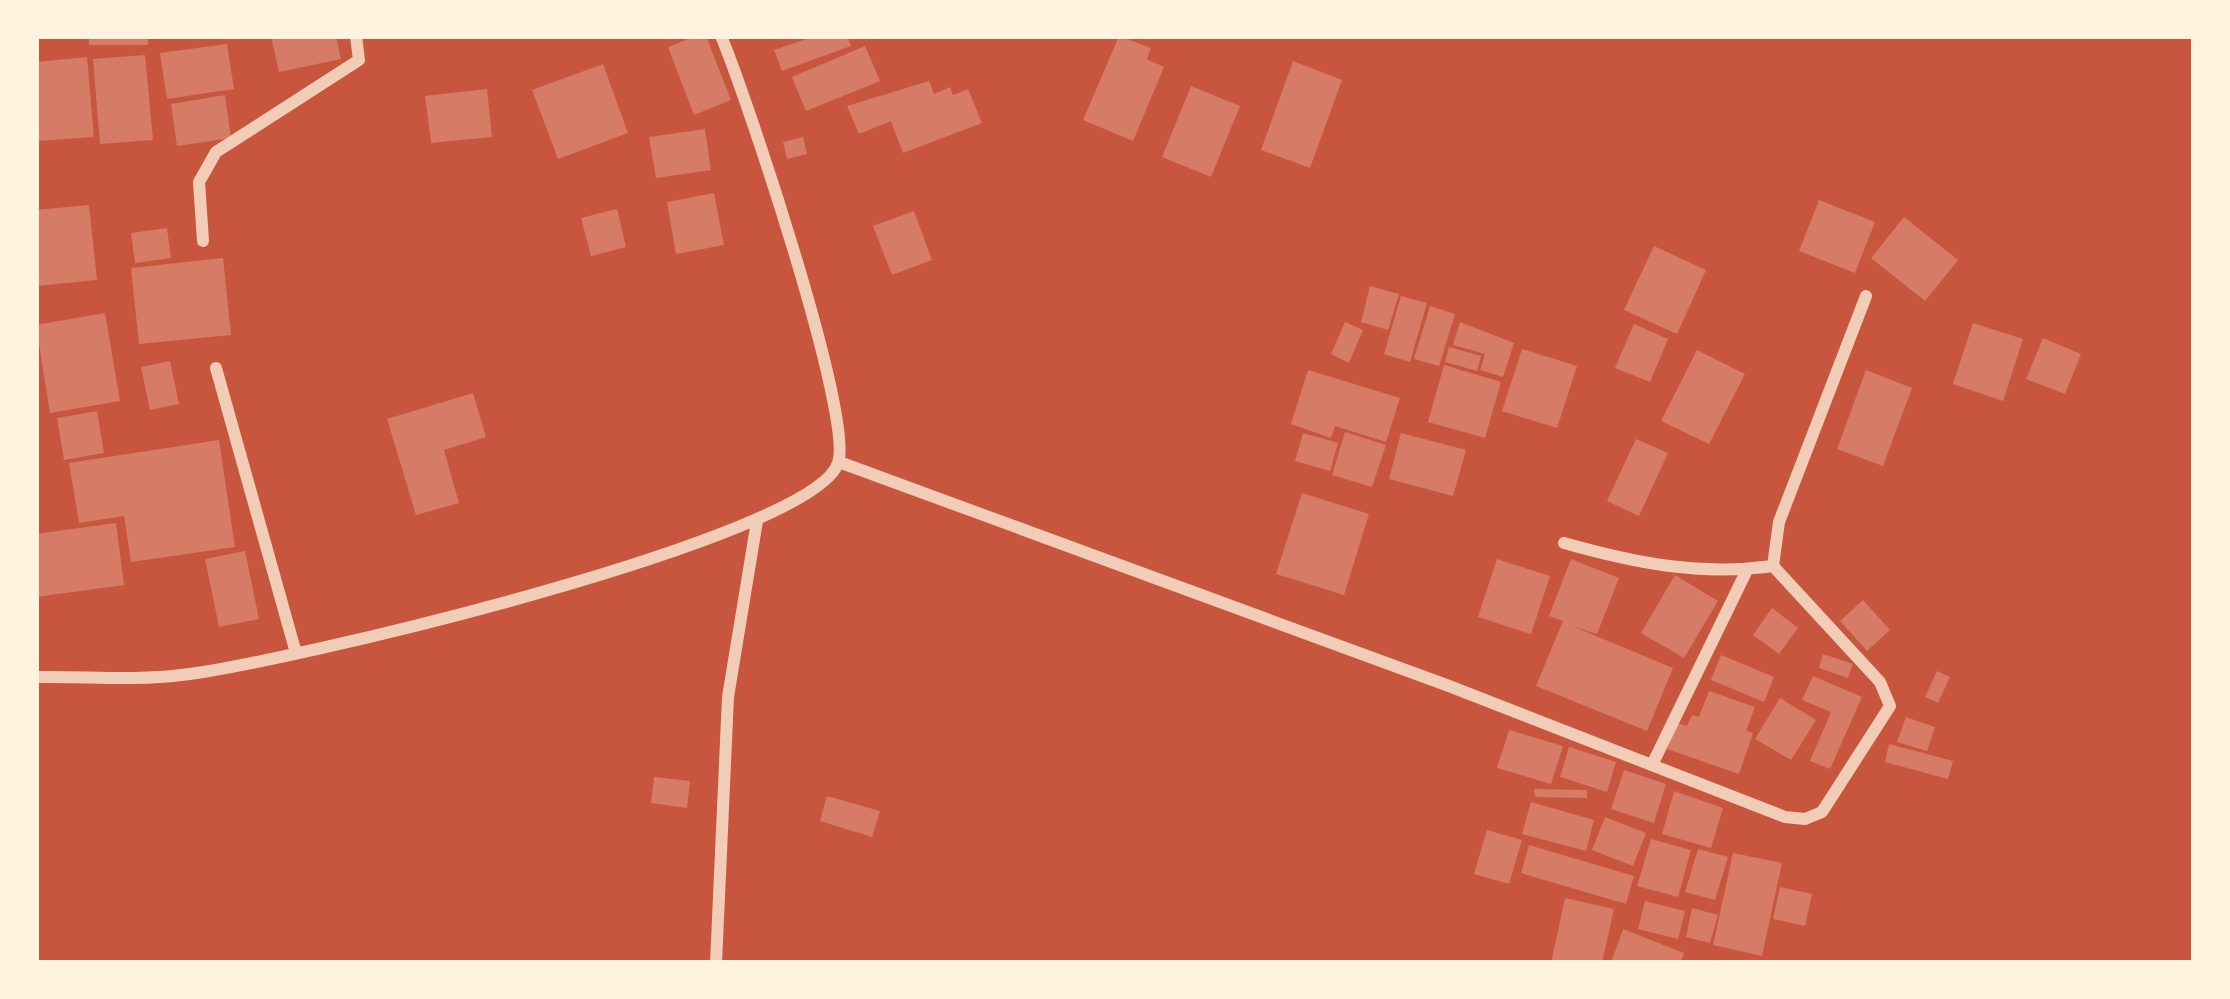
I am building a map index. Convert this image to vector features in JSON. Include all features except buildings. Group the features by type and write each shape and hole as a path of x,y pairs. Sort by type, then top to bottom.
{"street":[{"path":"203,241 199,182 216,152 359,60 356,36"},
{"path":"36,677 180,676 446,621 757,521 815,493 839,462 838,431 795,255 744,91 721,36"},
{"path":"1773,566 1779,522 1866,296"},
{"path":"216,368 296,653"},
{"path":"839,462 1785,817 1805,819 1822,812 1890,706 1880,682 1773,566"},
{"path":"716,963 728,697 757,521"},
{"path":"1564,543 1636,563 1719,574 1773,566"},
{"path":"1652,765 1747,570"}]}
